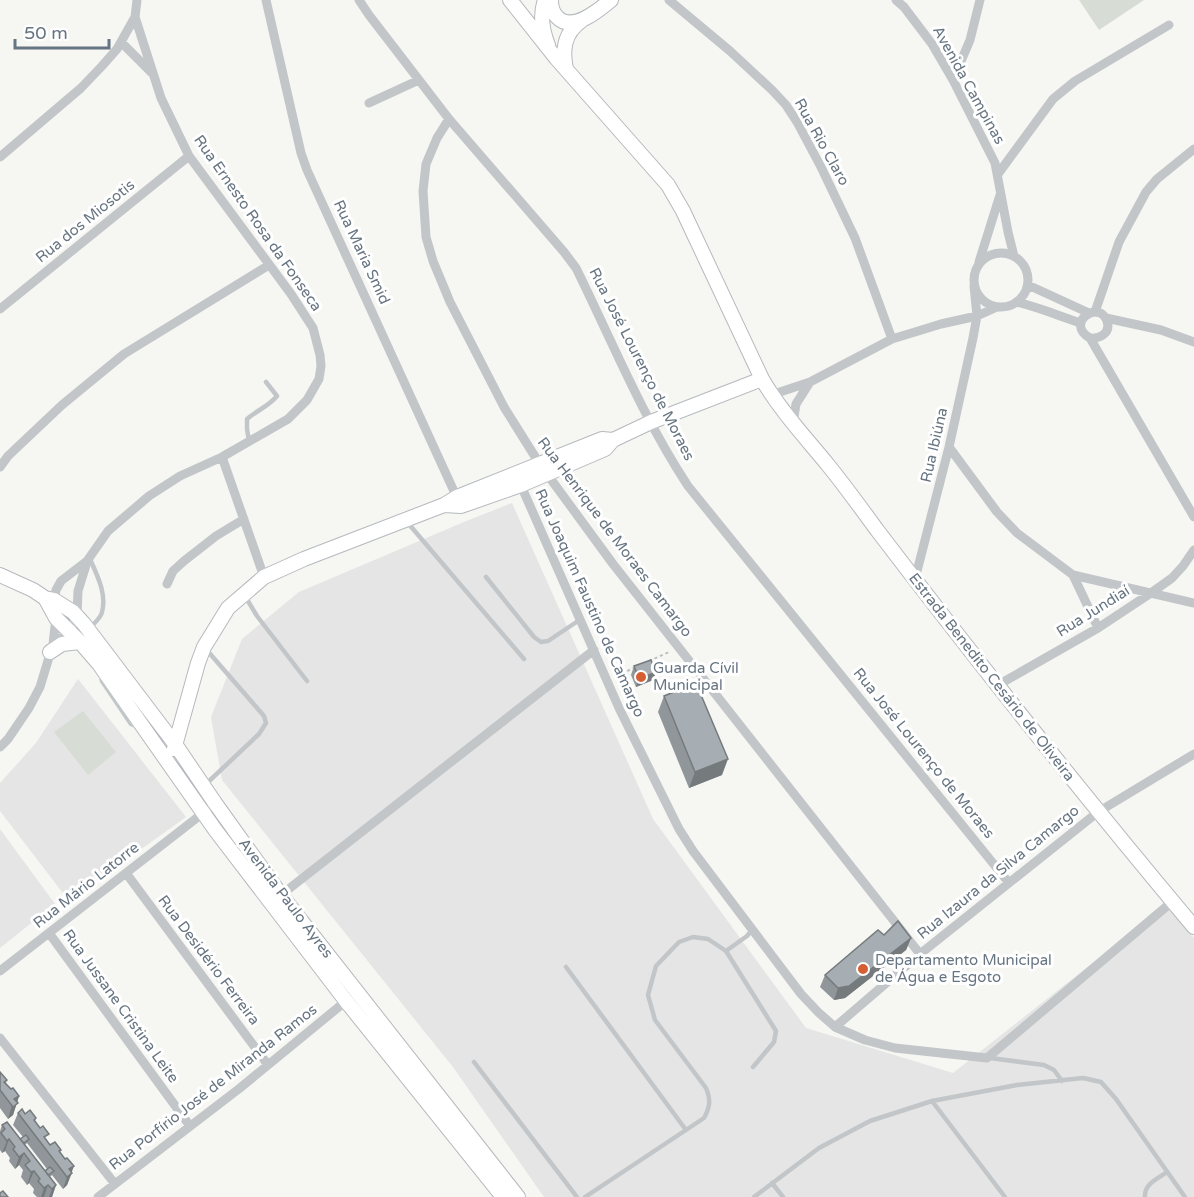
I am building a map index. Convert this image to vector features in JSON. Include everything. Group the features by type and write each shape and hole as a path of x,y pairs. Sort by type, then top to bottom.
{"main road":[{"name":"Estrada Benedito Cesário de Oliveira","path":"510,0 566,69 668,185 683,211 771,395 1098,812 1194,927"},
{"path":"545,0 542,13 543,24 550,50"},
{"path":"551,0 553,12 560,20 577,21"},
{"path":"523,17 543,24 560,25 577,21 611,0"},
{"path":"566,69 563,57 565,42 577,21"},
{"path":"169,764 204,647 228,608 264,577 304,559 444,505 518,480 602,439 613,440 651,422 762,379"},
{"name":"Avenida Paulo Ayres","path":"0,575 50,599 77,616 89,630 175,744 281,895 519,1197"},
{"name":"Avenida Paulo Ayres","path":"50,599 56,618 99,664 199,807 346,1001 503,1197"},
{"path":"51,648 80,642"},
{"path":"154,717 175,717 185,709"},
{"path":"346,1001 352,999 362,1002 378,1017"}],"street":[{"path":"0,157 81,88 102,66 121,42 135,16 137,0"},
{"name":"Rua Maria Smid","path":"266,0 301,153 307,170 459,501"},
{"name":"Rua José Lourenço de Moraes","path":"359,0 448,119 576,268 670,459 688,486 1009,883"},
{"name":"Rua Rio Claro","path":"669,0 772,90 791,114 817,159 855,238 892,339"},
{"name":"Avenida Campinas","path":"896,0 932,44 992,156 998,174 1014,256"},
{"path":"953,80 970,40 980,0"},
{"name":"Rua Ernesto Rosa da Fonseca","path":"51,648 69,632 77,616 78,591 88,560 108,531 149,496 180,476 222,457 288,419 307,400 319,379 321,366 313,328 291,294 189,156 161,98 135,16"},
{"path":"998,174 1053,99 1063,90 1169,25"},
{"name":"Rua Ernesto Rosa da Fonseca","path":"121,42 153,75"},
{"path":"369,103 419,80"},
{"name":"Rua Henrique de Moraes Camargo","path":"448,119 426,164 423,191 426,237 450,302 504,407 543,469 613,564 920,954"},
{"path":"1106,318 1108,324 1102,336 1096,339 1084,335 1081,329 1083,317 1092,312 1119,242 1146,192 1157,179 1194,150"},
{"name":"Rua dos Miosotis","path":"0,309 189,156"},
{"name":"Avenida Campinas","path":"979,264 1001,193"},
{"path":"771,395 810,382 892,339 977,316 1016,302 1024,295 1028,285 1027,273 1023,263 1005,253 995,253 986,257 974,274 974,286 979,296 987,303 997,307"},
{"path":"0,466 4,454 124,354 269,265"},
{"path":"1028,285 1106,318 1161,330 1194,342"},
{"name":"Rua Ibiúna","path":"915,579 949,447 973,338 977,316 974,286"},
{"path":"1016,302 1081,323"},
{"path":"1090,338 1194,518"},
{"path":"794,424 796,404 810,382"},
{"path":"949,447 997,512 1017,532 1073,575 1194,603"},
{"path":"222,457 264,577"},
{"name":"Rua Joaquim Faustino de Camargo","path":"518,480 620,708 679,829 693,852 801,994 835,1027 865,1040 895,1048 987,1058"},
{"path":"167,584 173,571 184,561 216,536 244,519"},
{"name":"Rua Jundiaí","path":"998,685 1098,628 1151,593 1172,578 1194,550"},
{"name":"Rua Ernesto Rosa da Fonseca","path":"50,599 61,581 88,560"},
{"path":"1073,575 1098,628"},
{"path":"0,747 8,740 40,687 51,648 56,618"},
{"path":"281,895 594,650"},
{"name":"Rua Izaura da Silva Camargo","path":"835,1027 920,954 1098,812 1194,754"},
{"name":"Rua Mário Latorre","path":"0,971 190,823 199,807 215,803"},
{"path":"190,823 195,810 199,807"},
{"name":"Rua Desidério Ferreira","path":"126,873 268,1065"},
{"path":"987,1058 1173,901"},
{"name":"Rua Jussane Cristina Leite","path":"49,933 190,1126"},
{"name":"Rua Porfírio José de Miranda Ramos","path":"98,1197 268,1065 346,1001"},
{"path":"0,1038 115,1184"}],"lane":[{"path":"249,441 247,419 277,396 266,382"},
{"path":"405,520 524,659"},
{"path":"88,560 100,582 103,601 102,613 89,630"},
{"path":"486,577 534,637 541,642 548,641 581,619"},
{"path":"244,594 257,616 307,681"},
{"path":"204,647 264,716 266,723 259,734 204,786"},
{"path":"726,951 752,930"},
{"path":"585,1197 704,1118 710,1107 710,1097 706,1088 655,1020 648,995 656,966 679,942 693,937 708,939 726,951 776,1031 774,1042 753,1067"},
{"path":"566,967 686,1130"},
{"name":"Rua Joaquim Faustino de Camargo","path":"987,1058 1044,1065 1054,1070 1062,1081"},
{"path":"474,1062 577,1197"},
{"path":"754,1197 819,1148 870,1121 933,1101 1017,1085 1083,1078 1101,1082 1185,1197"},
{"path":"933,1101 1005,1197"},
{"path":"1145,1197 1147,1186 1167,1172"},
{"path":"772,1183 783,1197"}],"path":[{"path":"622,674 659,656"}],"shaded area":[{"path":"1079,0 1144,0 1099,30"},
{"path":"512,503 653,819 806,1028 953,1073 1166,905 1194,938 1194,1197 544,1197 453,1067 222,780 211,717 242,639 299,592"},
{"path":"78,679 186,817 69,901 0,811 0,783 36,743"},
{"path":"83,711 116,752 88,775 54,732"},
{"path":"0,829 55,904 0,948"}],"building":[{"path":"651,660 656,672 639,679 634,666"},
{"path":"696,683 728,759 695,772 664,696"},
{"name":"Departamento Municipal de Água e Esgoto","path":"898,921 911,938 849,986 838,988 825,975 878,930 884,935"},
{"path":"0,1072 7,1080 4,1082 19,1096 14,1099 18,1103 13,1107 0,1090"},
{"path":"22,1109 25,1114 30,1110 40,1128 43,1126 49,1134 44,1137 50,1145 55,1142 65,1159 67,1158 74,1166 69,1169 72,1173 67,1177 18,1113"},
{"path":"7,1122 56,1185 52,1189 48,1185 44,1188 34,1171 31,1172 25,1165 30,1161 24,1153 19,1157 9,1139 7,1141 1,1133 5,1129 2,1125"},
{"path":"26,1135 29,1139 24,1143 20,1139"},
{"path":"50,1167 54,1171 48,1175 45,1171"},
{"path":"3,1191 8,1197 0,1197"}],"place":[{"name":"Guarda Cívil Municipal","path":"641,677"},
{"name":"Departamento Municipal de Água e Esgoto","path":"863,969"}]}
